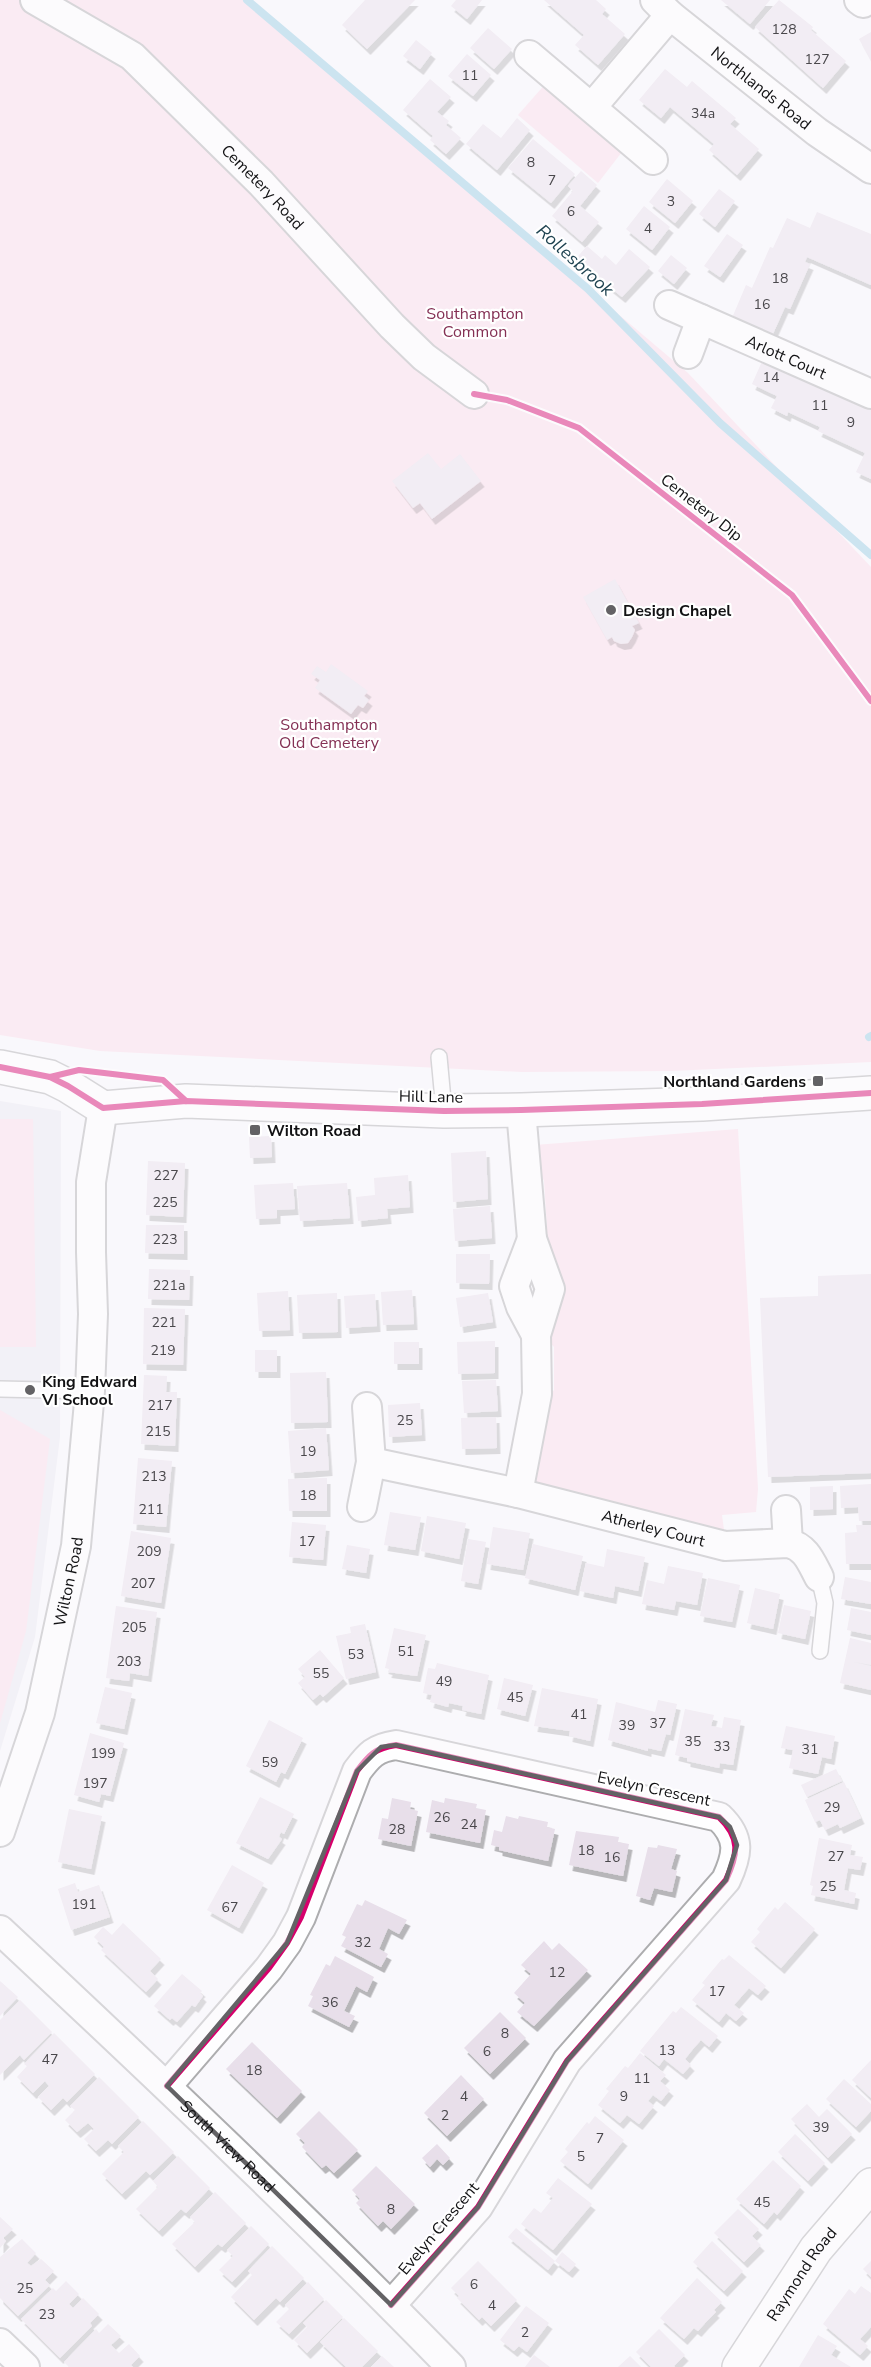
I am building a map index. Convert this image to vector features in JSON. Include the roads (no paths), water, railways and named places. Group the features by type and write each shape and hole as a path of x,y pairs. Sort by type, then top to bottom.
{"street":[{"name":"Cemetery Road","path":"35,0 132,56 261,183 392,326 424,357 474,393"},
{"path":"592,107 662,7"},
{"name":"Northlands Road","path":"662,7 817,132 871,169"},
{"path":"529,55 653,160"},
{"name":"Arlott Court","path":"669,305 871,394"},
{"path":"688,354 701,319"},
{"path":"0,1067 50,1077 103,1108"},
{"name":"Hill Lane","path":"103,1108 186,1101 444,1111 521,1110 702,1104 871,1093"},
{"name":"Wilton Road","path":"0,1832 40,1713 76,1546 90,1391 93,1314 90,1252 91,1182 103,1108"},
{"path":"518,1493 537,1394 536,1335 550,1289 532,1239 521,1110"},
{"path":"362,1506 371,1462 367,1407"},
{"name":"Atherley Court","path":"371,1462 518,1493 725,1546 788,1542"},
{"path":"786,1510 788,1542 796,1544 808,1554 819,1577"},
{"name":"Evelyn Crescent","path":"167,2086 269,1968 287,1943 301,1917 357,1771 367,1757 381,1747 396,1745 719,1817 725,1822 730,1827 737,1845 733,1866 726,1880 567,2061 478,2207 391,2306"},
{"name":"South View Road","path":"0,1930 167,2086 451,2367"},
{"name":"Raymond Road","path":"739,2367 816,2249 871,2185"},
{"path":"0,2343 25,2367"}],"lane":[{"path":"439,1057 444,1111"},
{"path":"0,1389 90,1391"},
{"path":"819,1577 825,1603 820,1651"}],"waterway":[{"name":"Rollesbrook","path":"247,0 588,289 720,423 871,555"}],"place":[{"name":"Design Chapel","path":"611,610"},
{"name":"Northland Gardens","path":"818,1081"},
{"name":"Wilton Road","path":"255,1130"},
{"name":"King Edward VI School","path":"30,1390"}],"park label":[{"name":"Southampton Common","path":"475,322"},
{"name":"Southampton Old Cemetery","path":"329,733"}]}
